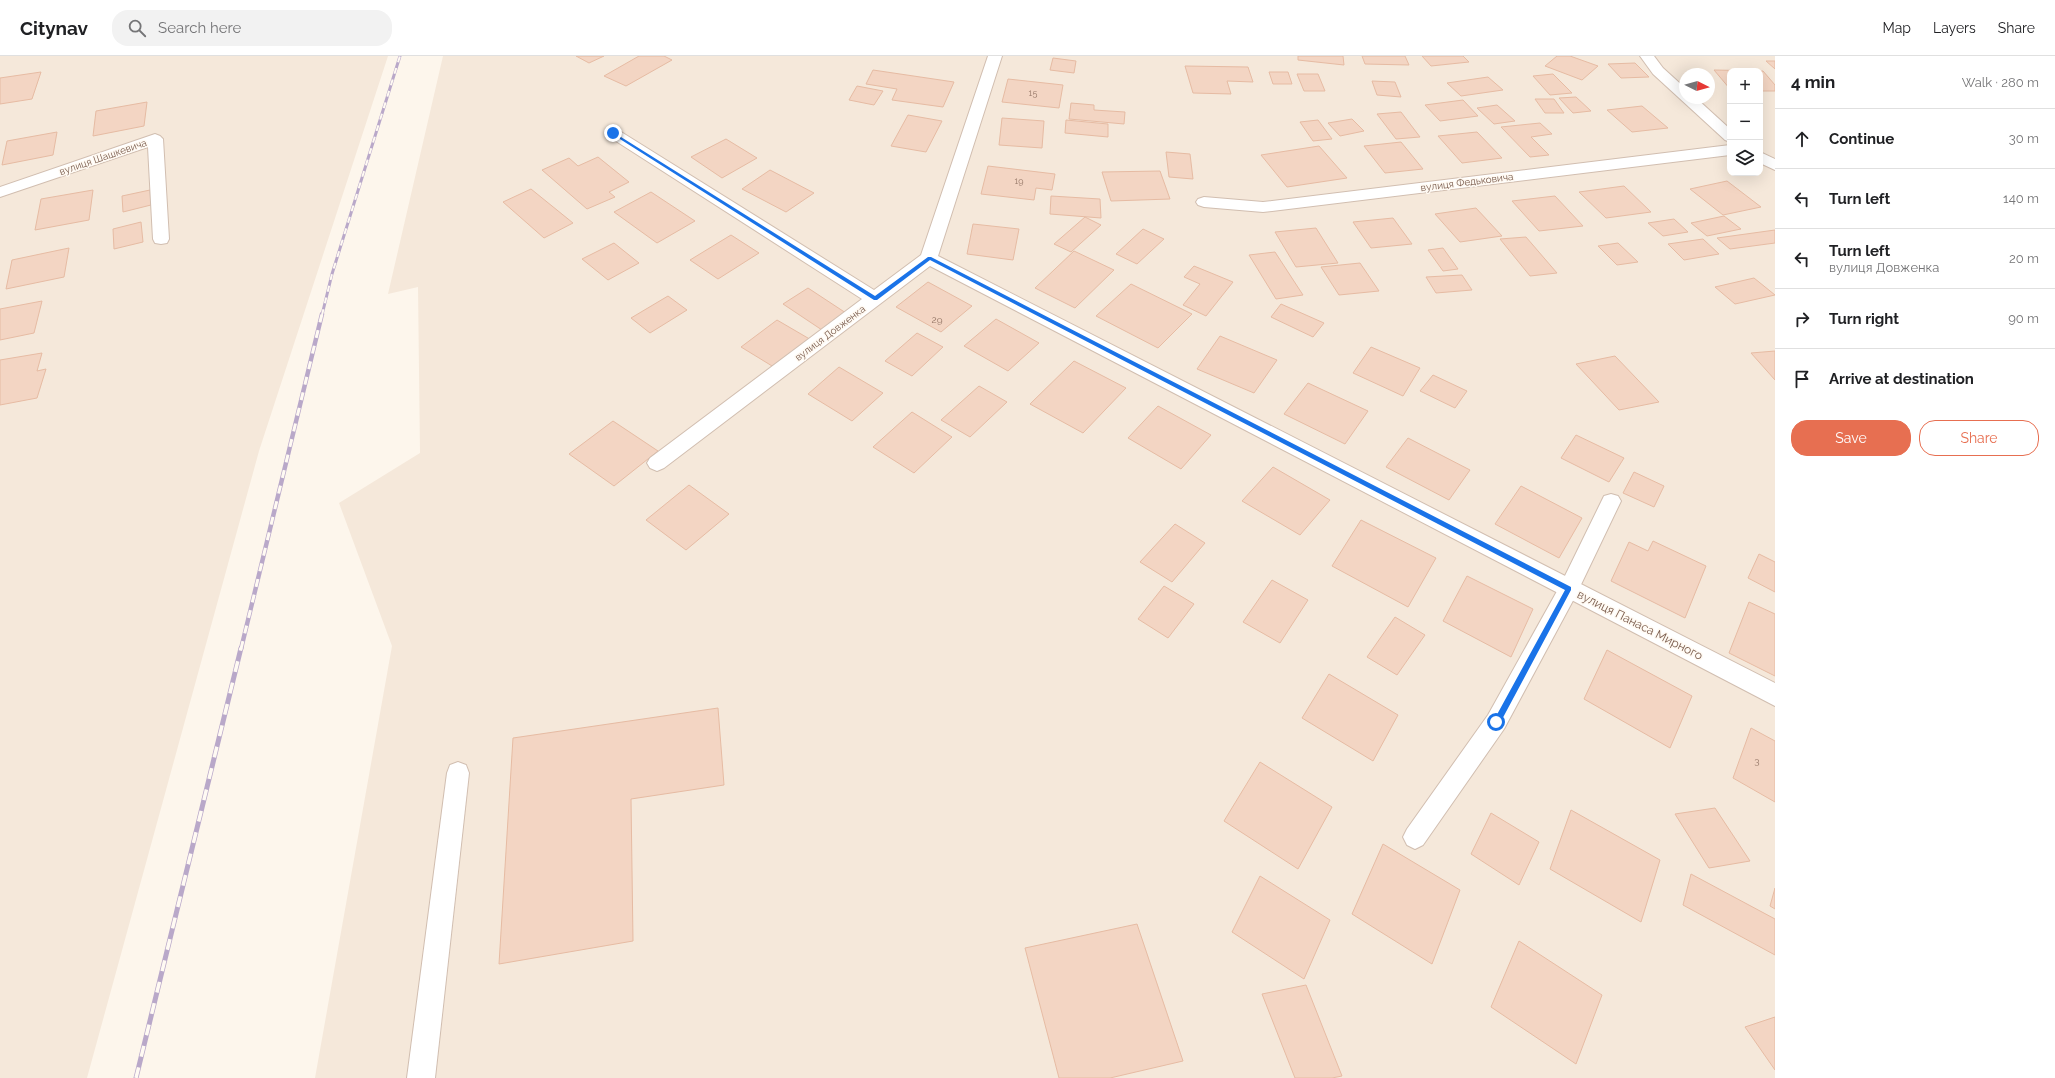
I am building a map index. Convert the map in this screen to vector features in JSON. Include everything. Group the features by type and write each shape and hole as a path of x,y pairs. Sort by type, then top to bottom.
{"street":[{"path":"929,258 995,56"},
{"path":"1647,56 1658,71 1679,90"},
{"path":"1694,104 1727,134"},
{"path":"613,133 876,299"},
{"name":"вулиця Шашкевича","path":"0,192 155,139 161,239"},
{"name":"вулиця Федьковича","path":"1204,202 1263,207 1727,150"},
{"path":"1763,159 1775,165"},
{"name":"вулиця Довженка","path":"657,463 929,258"},
{"name":"вулиця Панаса Мирного","path":"929,258 1775,695"}],"lane":[{"path":"1415,837 1496,722 1569,588 1611,501"},
{"path":"421,1078 458,773"}],"shaded area":[{"path":"0,56 388,56 259,451 87,1078 0,1078"},
{"path":"443,56 1775,56 1775,1078 315,1078 392,646 339,503 420,453 418,287 388,294"}],"building":[{"path":"576,56 604,56 589,63"},
{"path":"639,56 664,56 672,60 626,86 604,76"},
{"path":"1298,56 1343,56 1344,65 1298,60"},
{"path":"1362,56 1405,56 1409,65 1365,64"},
{"path":"1422,56 1463,56 1469,62 1431,66"},
{"path":"1557,56 1570,56 1598,66 1582,80 1545,66"},
{"path":"1053,58 1076,61 1074,73 1050,70"},
{"path":"1766,61 1775,61 1775,69"},
{"path":"1635,63 1649,77 1621,78 1608,64"},
{"path":"1185,66 1248,67 1253,82 1227,81 1231,94 1193,93"},
{"path":"873,70 954,82 943,107 892,100 897,89 866,84"},
{"path":"1715,70 1727,70 1727,85 1715,71"},
{"path":"1763,71 1775,85 1775,91 1763,91"},
{"path":"41,72 32,99 0,104 0,78"},
{"path":"1269,72 1288,72 1292,84 1273,84"},
{"path":"1297,74 1318,74 1325,91 1304,91"},
{"path":"1553,74 1572,93 1550,95 1533,76"},
{"path":"1488,77 1503,90 1461,96 1447,83"},
{"path":"1008,79 1063,85 1059,108 1002,102"},
{"path":"1372,81 1395,82 1401,97 1377,95"},
{"path":"857,86 883,91 874,105 849,100"},
{"path":"1576,97 1591,111 1573,113 1559,98"},
{"path":"1535,99 1554,99 1564,113 1545,113"},
{"path":"1463,100 1478,116 1440,121 1425,105"},
{"path":"147,102 144,126 93,136 96,111"},
{"path":"1071,103 1094,105 1094,110 1125,112 1124,124 1069,119"},
{"path":"1497,105 1515,121 1494,124 1477,108"},
{"path":"1642,106 1668,128 1632,132 1607,110"},
{"path":"1401,112 1420,137 1396,139 1377,114"},
{"path":"908,115 942,121 926,152 891,146"},
{"path":"1002,118 1044,121 1042,148 999,145"},
{"path":"1352,119 1364,131 1340,136 1328,123"},
{"path":"1066,120 1108,124 1108,137 1065,133"},
{"path":"1318,120 1332,139 1313,141 1300,122"},
{"path":"1540,123 1552,134 1531,137 1549,155 1530,157 1501,127"},
{"path":"57,132 53,155 2,165 7,141"},
{"path":"1477,132 1502,158 1462,163 1438,136"},
{"path":"726,139 757,158 722,178 691,157"},
{"path":"1401,142 1423,169 1385,173 1364,146"},
{"path":"1319,146 1347,178 1287,187 1261,155"},
{"path":"1166,152 1190,154 1193,179 1169,177"},
{"path":"598,157 629,182 609,192 615,197 587,209 542,170 569,158 578,166"},
{"path":"988,166 1055,174 1052,190 1036,188 1034,200 981,194"},
{"path":"770,170 814,193 786,212 742,189"},
{"path":"1160,171 1170,199 1111,201 1102,172"},
{"path":"1727,181 1761,207 1723,215 1690,189"},
{"path":"1624,186 1651,212 1606,218 1579,192"},
{"path":"531,189 573,223 544,238 503,202"},
{"path":"93,190 89,220 35,230 41,199"},
{"path":"150,190 151,205 123,212 122,196"},
{"path":"651,192 695,221 657,243 614,212"},
{"path":"1051,196 1100,199 1101,218 1050,214"},
{"path":"1555,196 1583,226 1539,231 1512,201"},
{"path":"1476,208 1502,236 1460,242 1435,214"},
{"path":"1724,216 1741,229 1707,236 1691,223"},
{"path":"1085,217 1101,225 1071,252 1054,244"},
{"path":"1393,218 1412,244 1371,248 1353,222"},
{"path":"1674,219 1688,232 1663,236 1648,223"},
{"path":"141,222 143,242 114,249 113,229"},
{"path":"973,224 1019,229 1013,260 967,254"},
{"path":"1316,228 1338,263 1296,267 1275,232"},
{"path":"1143,229 1164,239 1137,264 1116,254"},
{"path":"1775,230 1775,243 1730,249 1717,238"},
{"path":"731,235 759,253 718,279 690,260"},
{"path":"1526,237 1557,273 1530,276 1500,239"},
{"path":"1703,239 1719,254 1684,260 1668,244"},
{"path":"614,243 639,263 608,280 582,259"},
{"path":"1618,243 1638,262 1617,265 1598,246"},
{"path":"69,248 64,277 6,289 12,260"},
{"path":"1443,248 1458,269 1443,271 1428,250"},
{"path":"1074,251 1114,270 1075,308 1035,288"},
{"path":"1275,252 1303,295 1276,299 1249,255"},
{"path":"1360,263 1379,291 1339,295 1321,267"},
{"path":"1194,266 1233,282 1206,316 1183,305 1200,284 1184,277"},
{"path":"1462,275 1472,290 1436,293 1426,277"},
{"path":"1754,278 1775,295 1735,304 1715,287"},
{"path":"928,282 972,306 941,332 896,307"},
{"path":"1131,284 1192,314 1158,348 1096,316"},
{"path":"808,288 849,315 825,332 783,304"},
{"path":"668,296 687,310 650,333 631,318"},
{"path":"42,301 34,333 0,340 0,309"},
{"path":"1281,304 1324,323 1313,337 1271,317"},
{"path":"996,319 1039,343 1008,371 964,346"},
{"path":"777,320 813,341 777,369 741,347"},
{"path":"917,333 943,347 912,376 885,361"},
{"path":"1220,336 1277,360 1254,393 1197,369"},
{"path":"1371,347 1420,368 1403,396 1353,373"},
{"path":"1775,351 1775,380 1751,353"},
{"path":"42,353 37,371 46,369 37,398 0,405 0,360"},
{"path":"1615,356 1659,402 1619,410 1576,364"},
{"path":"1074,361 1126,388 1083,433 1030,404"},
{"path":"839,367 883,393 852,421 808,394"},
{"path":"1433,375 1467,391 1455,408 1420,391"},
{"path":"1308,383 1368,411 1345,444 1284,414"},
{"path":"979,386 1007,402 970,437 941,420"},
{"path":"1158,406 1211,435 1181,469 1128,438"},
{"path":"912,412 952,437 914,473 873,447"},
{"path":"613,421 658,451 614,486 569,454"},
{"path":"1576,435 1624,458 1609,482 1561,458"},
{"path":"1408,438 1470,470 1449,500 1386,467"},
{"path":"1273,467 1330,500 1300,535 1242,501"},
{"path":"1634,472 1664,486 1654,507 1623,493"},
{"path":"689,485 729,514 686,550 646,520"},
{"path":"1521,486 1582,518 1559,558 1495,524"},
{"path":"1361,520 1436,558 1408,607 1332,566"},
{"path":"1175,524 1205,543 1172,582 1140,562"},
{"path":"1653,541 1706,566 1685,618 1611,581 1629,542 1648,551"},
{"path":"1759,554 1775,562 1775,592 1748,578"},
{"path":"1467,576 1533,609 1511,657 1443,621"},
{"path":"1272,580 1308,600 1280,643 1243,622"},
{"path":"1164,586 1194,604 1168,638 1138,619"},
{"path":"1749,602 1775,614 1775,676 1729,653"},
{"path":"1395,617 1425,635 1397,675 1367,657"},
{"path":"1607,650 1692,696 1670,748 1584,699"},
{"path":"1329,674 1398,715 1373,761 1302,718"},
{"path":"718,708 724,785 631,799 633,941 499,964 513,738"},
{"path":"1751,728 1775,741 1775,802 1733,778"},
{"path":"1260,762 1332,807 1298,869 1224,821"},
{"path":"1715,808 1750,861 1709,868 1675,814"},
{"path":"1571,810 1660,860 1641,922 1550,869"},
{"path":"1491,813 1539,842 1519,885 1471,854"},
{"path":"1383,844 1460,890 1432,964 1352,914"},
{"path":"1691,874 1775,919 1775,955 1683,905"},
{"path":"1260,876 1330,920 1304,979 1232,932"},
{"path":"1775,888 1775,909 1770,906"},
{"path":"1137,924 1183,1061 1110,1078 1059,1078 1025,948"},
{"path":"1519,941 1602,995 1576,1064 1491,1007"},
{"path":"1306,985 1342,1076 1332,1078 1295,1078 1262,994"},
{"path":"1775,1017 1775,1070 1745,1027"}],"railway":[{"path":"322,315 332,274 400,56"},
{"path":"241,649 322,314"},
{"path":"136,1078 241,648"}],"route":[{"path":"613,133 876,299 929,258 1569,588 1496,722"}]}
